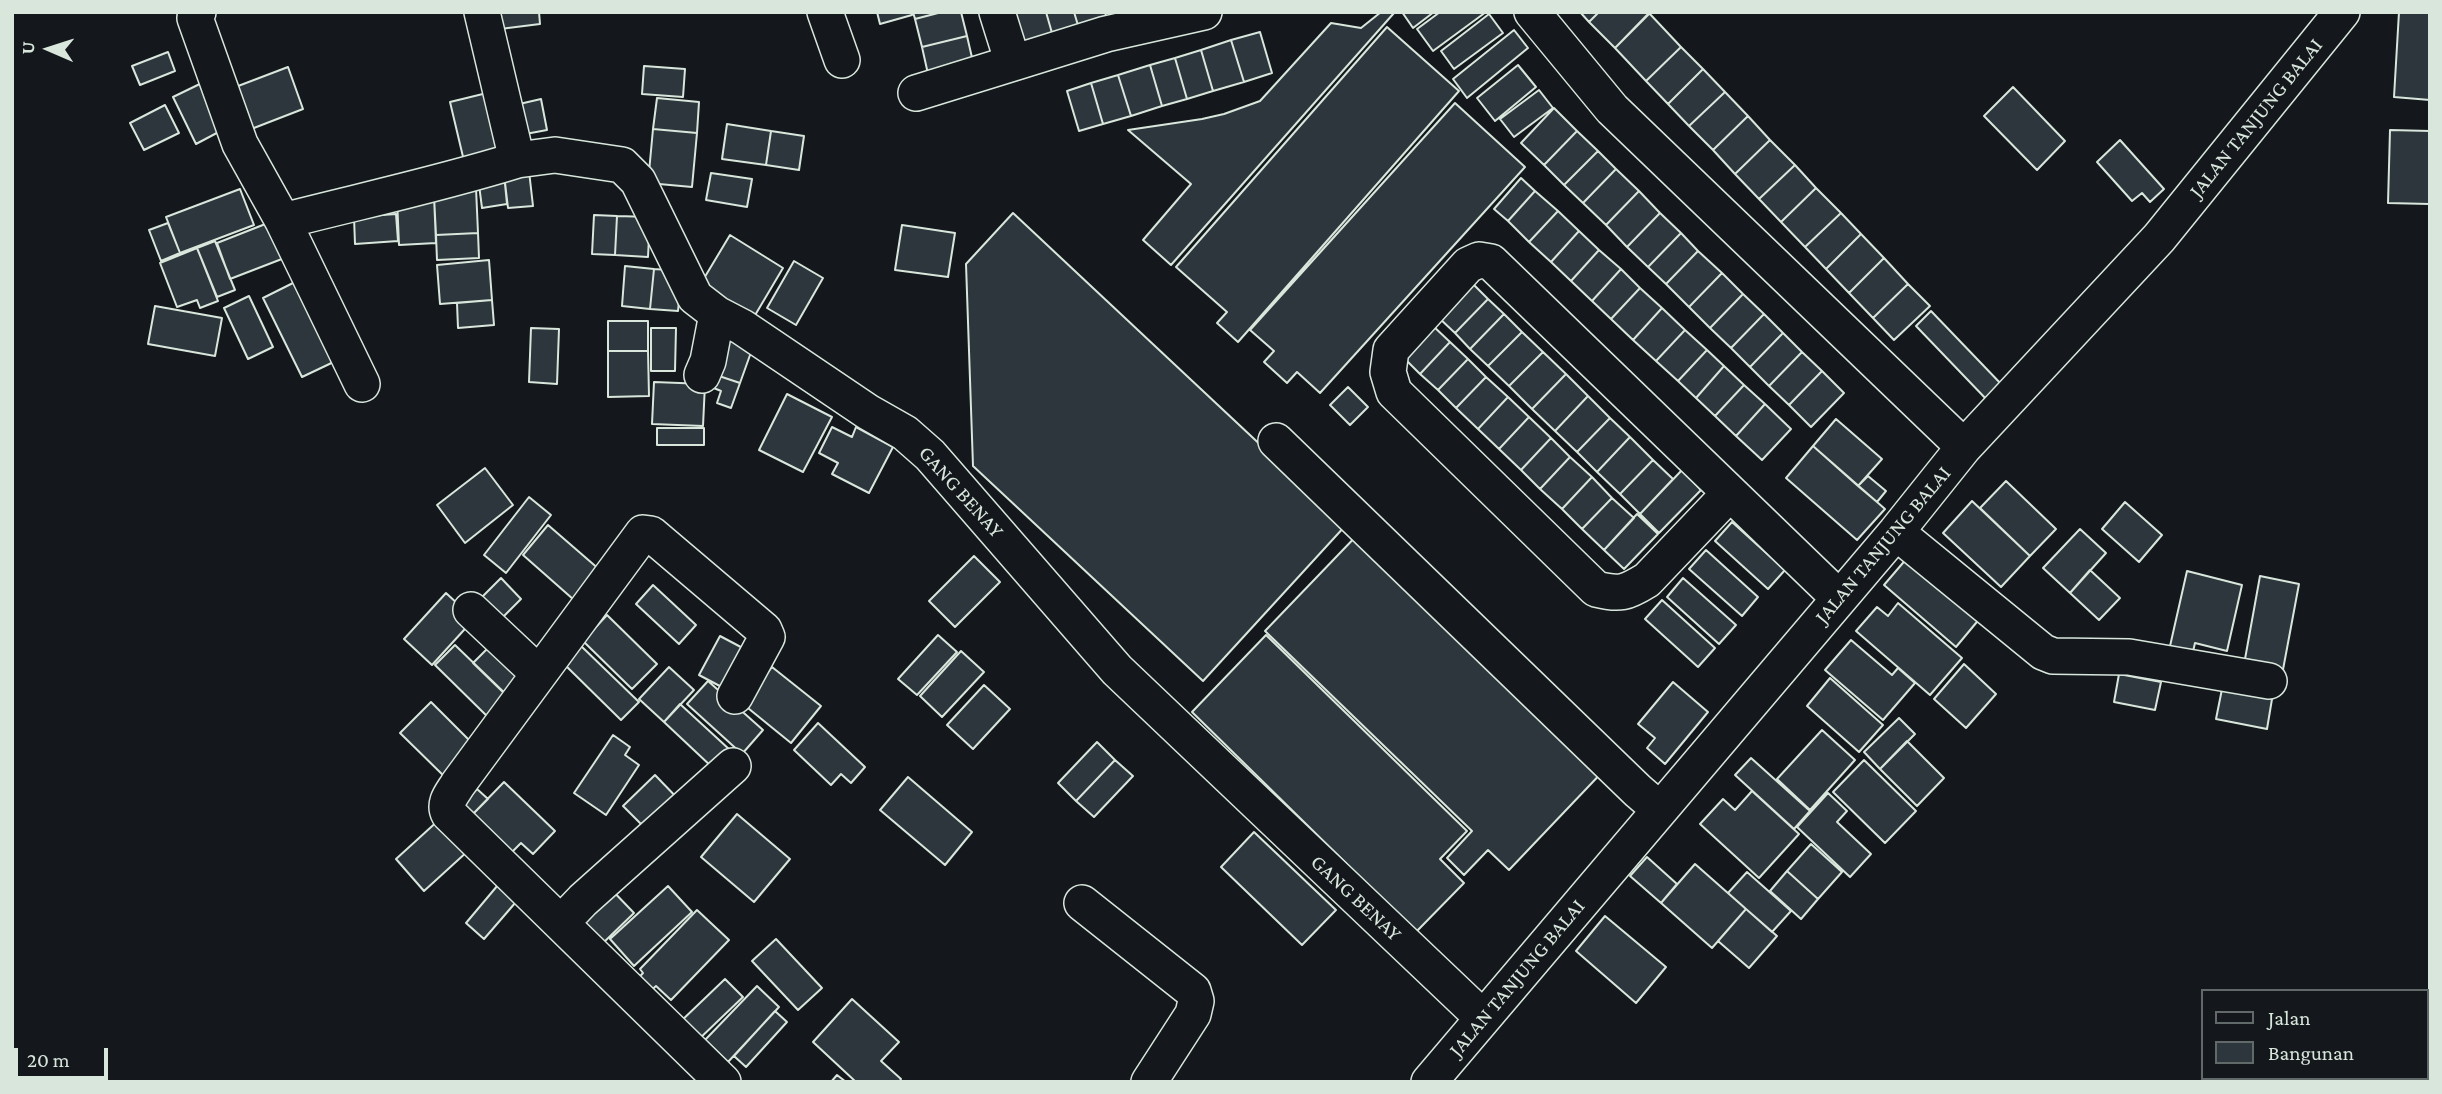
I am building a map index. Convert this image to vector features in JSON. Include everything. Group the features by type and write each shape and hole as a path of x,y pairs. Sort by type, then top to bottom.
{"street":[{"path":"198,12 195,18 240,144 283,221 362,384"},
{"path":"482,12 517,160"},
{"path":"825,12 842,60"},
{"path":"997,12 1013,63"},
{"path":"1532,12 1612,109 1964,447"},
{"name":"JALAN TANJUNG BALAI","path":"1429,1082 1896,532 1964,447 2159,238 2342,12"},
{"path":"916,93 1106,34 1196,13"},
{"name":"GANG BENAY","path":"283,221 458,178 517,160 555,155 622,166 638,181 695,297 716,314 742,327 868,412 905,433 930,455 1117,670 1483,1018"},
{"path":"1729,494 1647,580 1631,590 1616,594 1596,589 1394,392 1388,372 1391,349 1468,265 1479,260 1491,262 1839,598"},
{"path":"702,375 708,361 716,314"},
{"path":"1276,441 1659,809"},
{"path":"1896,532 2043,652 2053,656 2129,657 2269,681"},
{"path":"723,1082 449,814 446,808 458,784 643,533 650,534 764,630 767,637 735,696"},
{"path":"471,610 538,673"},
{"path":"562,922 733,766"},
{"path":"1082,903 1193,991 1196,1001 1193,1014 1149,1082"}],"building":[{"path":"498,12 539,12 540,24 500,29"},
{"path":"877,12 912,12 912,15 880,24"},
{"path":"913,12 942,12 915,19"},
{"path":"942,12 961,12 967,36 922,47 915,19"},
{"path":"1009,12 1046,12 1054,40 1021,51"},
{"path":"1046,12 1074,12 1080,32 1054,40"},
{"path":"1074,12 1105,12 1108,23 1080,32"},
{"path":"1381,12 1394,13 1171,265 1143,240 1191,184 1128,130 1202,119 1260,101 1331,23 1361,28"},
{"path":"1402,12 1434,12 1413,28"},
{"path":"1440,12 1486,12 1433,51 1417,29"},
{"path":"1580,12 1599,12 1589,22"},
{"path":"1599,12 1651,12 1615,48 1589,22"},
{"path":"2399,12 2430,12 2430,100 2394,97"},
{"path":"1649,13 1681,47 1646,81 1615,48"},
{"path":"1489,14 1503,33 1454,69 1441,51"},
{"path":"1387,27 1459,91 1238,342 1217,323 1227,312 1176,267"},
{"path":"1514,30 1528,48 1467,98 1453,79"},
{"path":"1260,32 1272,73 1244,82 1231,40"},
{"path":"967,36 973,62 928,74 922,47"},
{"path":"1231,40 1244,82 1213,91 1201,50"},
{"path":"1681,47 1703,69 1668,104 1646,81"},
{"path":"1201,50 1213,91 1187,99 1175,58"},
{"path":"168,52 175,71 140,85 132,66"},
{"path":"1175,58 1187,99 1162,106 1150,65"},
{"path":"1150,65 1162,106 1131,116 1118,75"},
{"path":"1518,65 1536,87 1495,121 1477,98"},
{"path":"644,66 685,69 683,97 642,94"},
{"path":"288,67 303,109 241,133 225,91"},
{"path":"1703,69 1725,92 1689,126 1668,104"},
{"path":"1118,75 1131,116 1103,124 1091,83"},
{"path":"208,80 230,126 196,144 173,97"},
{"path":"1091,83 1103,124 1079,131 1067,91"},
{"path":"2013,87 2065,141 2037,170 1984,116"},
{"path":"1539,90 1553,108 1514,137 1500,119"},
{"path":"491,92 505,151 464,161 450,102"},
{"path":"1725,92 1748,116 1713,150 1689,126"},
{"path":"657,98 699,102 697,133 653,129"},
{"path":"541,99 547,130 520,135 515,105"},
{"path":"1455,103 1525,167 1320,393 1297,372 1287,383 1264,362 1274,351 1250,330"},
{"path":"165,105 179,133 144,150 130,123"},
{"path":"1554,108 1577,131 1544,165 1521,143"},
{"path":"1748,116 1770,140 1735,174 1713,150"},
{"path":"727,124 771,131 766,165 722,159"},
{"path":"653,129 697,133 692,187 648,183"},
{"path":"2390,130 2430,131 2429,204 2388,203"},
{"path":"771,131 804,136 799,170 766,165"},
{"path":"1577,131 1598,151 1564,185 1544,165"},
{"path":"1770,140 1795,165 1759,199 1735,174"},
{"path":"2120,140 2164,189 2150,202 2142,193 2132,201 2097,162"},
{"path":"1598,151 1616,169 1583,203 1564,185"},
{"path":"1795,165 1816,188 1781,222 1759,199"},
{"path":"1616,169 1639,191 1606,225 1583,203"},
{"path":"529,171 533,206 508,208 504,174"},
{"path":"711,173 752,179 747,207 706,200"},
{"path":"504,174 507,204 482,208 478,177"},
{"path":"1521,178 1535,191 1508,221 1494,209"},
{"path":"476,188 478,233 436,235 434,196"},
{"path":"1816,188 1841,213 1805,247 1781,222"},
{"path":"240,189 254,225 180,253 166,217"},
{"path":"1535,191 1558,211 1529,242 1508,221"},
{"path":"1639,191 1660,213 1627,247 1606,225"},
{"path":"434,196 436,243 399,245 397,198"},
{"path":"1558,211 1579,231 1551,262 1529,242"},
{"path":"1013,213 1346,525 1203,681 973,466 966,264"},
{"path":"1660,213 1681,233 1648,267 1627,247"},
{"path":"1841,213 1861,234 1826,269 1805,247"},
{"path":"396,214 398,241 355,244 354,217"},
{"path":"594,215 617,216 615,255 592,254"},
{"path":"617,216 650,217 648,257 615,255"},
{"path":"273,221 287,257 230,279 217,243"},
{"path":"168,223 180,253 161,261 149,230"},
{"path":"902,225 955,233 948,277 895,270"},
{"path":"1579,231 1599,250 1571,281 1551,262"},
{"path":"478,233 479,258 437,260 436,235"},
{"path":"1681,233 1698,251 1666,284 1648,267"},
{"path":"1861,234 1884,258 1849,293 1826,269"},
{"path":"730,235 783,268 751,322 697,290"},
{"path":"215,241 235,290 217,297 197,248"},
{"path":"197,248 218,301 200,308 197,300 177,307 160,263"},
{"path":"1599,250 1621,269 1592,301 1571,281"},
{"path":"1698,251 1722,273 1689,307 1666,284"},
{"path":"1884,258 1908,284 1873,318 1849,293"},
{"path":"489,260 492,300 440,304 437,265"},
{"path":"794,261 823,278 796,325 767,308"},
{"path":"625,266 654,269 650,309 622,306"},
{"path":"654,269 682,271 678,311 650,309"},
{"path":"1621,269 1640,288 1611,319 1592,301"},
{"path":"1722,273 1743,294 1710,328 1689,307"},
{"path":"303,278 342,358 302,377 263,298"},
{"path":"1471,282 1488,299 1455,333 1438,317"},
{"path":"1908,284 1930,306 1894,340 1873,318"},
{"path":"1640,288 1662,308 1633,340 1611,319"},
{"path":"1743,294 1764,314 1731,348 1710,328"},
{"path":"249,296 273,347 248,359 224,308"},
{"path":"1488,299 1504,314 1470,349 1455,333"},
{"path":"492,300 494,325 458,328 457,303"},
{"path":"155,306 222,318 215,356 148,344"},
{"path":"1662,308 1685,330 1656,361 1633,340"},
{"path":"1931,311 2003,386 1988,401 1916,326"},
{"path":"1504,314 1522,332 1488,366 1470,349"},
{"path":"1764,314 1783,333 1750,367 1731,348"},
{"path":"608,321 648,321 648,351 608,351"},
{"path":"1432,325 1450,342 1420,374 1402,356"},
{"path":"531,328 559,329 557,384 529,382"},
{"path":"651,328 676,328 675,371 651,371"},
{"path":"1685,330 1707,350 1678,381 1656,361"},
{"path":"1522,332 1543,352 1509,386 1488,366"},
{"path":"1783,333 1802,352 1769,386 1750,367"},
{"path":"728,334 754,344 740,383 713,374"},
{"path":"1450,342 1468,359 1438,390 1420,374"},
{"path":"1707,350 1724,366 1696,398 1678,381"},
{"path":"608,351 648,351 649,396 608,397"},
{"path":"1543,352 1566,374 1532,409 1509,386"},
{"path":"1802,352 1822,371 1789,405 1769,386"},
{"path":"1468,359 1486,377 1456,408 1438,390"},
{"path":"1724,366 1744,385 1715,416 1696,398"},
{"path":"1822,371 1844,393 1811,427 1789,405"},
{"path":"713,374 740,383 731,408 717,403 721,391 709,386"},
{"path":"1566,374 1588,396 1555,431 1532,409"},
{"path":"1486,377 1508,397 1478,429 1456,408"},
{"path":"654,382 705,384 703,426 652,424"},
{"path":"1744,385 1765,404 1736,436 1715,416"},
{"path":"1348,387 1368,407 1350,425 1330,405"},
{"path":"787,394 832,417 803,472 759,450"},
{"path":"1588,396 1610,418 1577,452 1555,431"},
{"path":"1508,397 1529,417 1499,449 1478,429"},
{"path":"1765,404 1791,429 1762,460 1736,436"},
{"path":"1529,417 1551,438 1521,470 1499,449"},
{"path":"1610,418 1630,437 1597,472 1577,452"},
{"path":"1836,419 1882,459 1858,486 1813,446"},
{"path":"832,427 852,437 856,427 893,447 869,493 832,474 838,463 819,453"},
{"path":"657,428 704,428 704,445 657,445"},
{"path":"1630,437 1653,460 1620,494 1597,472"},
{"path":"1551,438 1570,457 1540,489 1521,470"},
{"path":"1813,446 1885,509 1857,540 1786,478"},
{"path":"1570,457 1592,477 1562,509 1540,489"},
{"path":"1653,460 1673,479 1640,514 1620,494"},
{"path":"485,468 513,505 465,543 437,505"},
{"path":"1682,470 1701,490 1659,533 1640,514"},
{"path":"1868,476 1886,491 1877,502 1858,486"},
{"path":"1592,477 1612,498 1582,529 1562,509"},
{"path":"2006,481 2056,529 2030,556 1980,508"},
{"path":"529,497 551,515 506,573 484,555"},
{"path":"1612,498 1634,518 1604,550 1582,529"},
{"path":"1972,501 2030,556 2001,587 1943,533"},
{"path":"2125,502 2162,535 2139,562 2102,529"},
{"path":"1637,514 1658,534 1624,569 1604,550"},
{"path":"1732,522 1785,570 1768,589 1715,541"},
{"path":"548,525 608,577 582,607 523,555"},
{"path":"1363,529 1608,766 1509,870 1488,850 1464,875 1447,858 1472,831 1265,631"},
{"path":"2080,529 2106,553 2070,593 2043,568"},
{"path":"1706,550 1758,597 1742,616 1689,569"},
{"path":"1914,550 1986,611 1956,647 1884,585"},
{"path":"974,556 1000,582 955,627 929,601"},
{"path":"2090,570 2120,598 2099,620 2070,593"},
{"path":"2187,571 2242,585 2227,651 2195,643 2191,660 2168,655"},
{"path":"2260,576 2299,584 2282,675 2260,670 2261,662 2245,659"},
{"path":"501,578 521,599 501,619 481,598"},
{"path":"1683,578 1736,625 1719,644 1667,597"},
{"path":"653,585 696,625 679,644 636,604"},
{"path":"446,593 474,619 432,665 404,639"},
{"path":"1662,600 1715,648 1698,667 1645,619"},
{"path":"1898,603 1962,658 1930,695 1856,631 1877,607 1888,616"},
{"path":"607,615 657,664 632,689 583,641"},
{"path":"938,635 957,652 917,695 898,679"},
{"path":"1266,635 1467,831 1440,859 1464,883 1416,932 1192,712"},
{"path":"720,636 754,654 733,693 699,675"},
{"path":"1851,640 1892,675 1898,668 1915,683 1883,720 1825,670"},
{"path":"579,644 639,702 621,720 562,662"},
{"path":"455,645 514,702 494,723 435,665"},
{"path":"490,646 523,677 506,695 473,663"},
{"path":"961,651 984,672 942,717 920,696"},
{"path":"1964,664 1996,694 1966,728 1934,699"},
{"path":"669,667 694,690 664,722 639,699"},
{"path":"772,667 821,706 791,743 743,704"},
{"path":"2119,674 2161,682 2155,710 2114,702"},
{"path":"1830,678 1883,725 1859,752 1807,706"},
{"path":"708,681 763,730 742,754 687,704"},
{"path":"1673,682 1708,712 1665,764 1647,748 1655,738 1638,724"},
{"path":"984,685 1010,709 973,749 947,725"},
{"path":"2222,689 2272,699 2267,729 2216,719"},
{"path":"431,702 479,750 449,781 400,733"},
{"path":"680,704 730,750 713,768 664,722"},
{"path":"1899,718 1915,734 1880,769 1864,752"},
{"path":"818,723 865,767 851,783 841,774 831,785 794,750"},
{"path":"1822,730 1855,760 1810,810 1777,779"},
{"path":"613,735 630,747 625,755 639,765 606,815 574,793"},
{"path":"1907,741 1944,778 1917,806 1880,769"},
{"path":"1097,742 1115,760 1076,801 1058,783"},
{"path":"1751,758 1810,811 1794,829 1735,775"},
{"path":"1115,760 1133,776 1094,817 1076,801"},
{"path":"1864,760 1916,811 1885,843 1833,792"},
{"path":"655,775 682,803 651,834 623,806"},
{"path":"908,777 972,832 945,865 880,810"},
{"path":"504,782 555,831 533,854 521,843 511,853 472,815"},
{"path":"477,789 488,799 472,815 462,805"},
{"path":"1752,791 1799,834 1759,878 1700,824 1723,799 1735,810"},
{"path":"1828,793 1847,811 1837,822 1871,854 1850,877 1797,827"},
{"path":"737,814 790,859 754,902 701,857"},
{"path":"441,818 469,850 424,891 396,859"},
{"path":"1254,832 1336,910 1302,945 1221,867"},
{"path":"1811,844 1842,872 1818,899 1787,871"},
{"path":"1647,857 1677,884 1661,903 1630,876"},
{"path":"1695,864 1746,909 1712,948 1661,903"},
{"path":"1787,871 1818,899 1801,919 1770,891"},
{"path":"1747,872 1791,911 1772,932 1728,893"},
{"path":"503,879 522,895 484,939 466,923"},
{"path":"607,885 634,913 602,944 575,917"},
{"path":"668,886 692,912 634,966 610,939"},
{"path":"1746,909 1777,936 1749,968 1718,941"},
{"path":"697,910 729,940 671,1000 656,986 645,996 633,984 643,973 640,969"},
{"path":"1605,916 1666,967 1636,1003 1576,951"},
{"path":"776,939 822,988 798,1010 752,961"},
{"path":"725,979 743,997 696,1042 678,1024"},
{"path":"757,986 779,1007 728,1062 705,1040"},
{"path":"852,999 899,1042 881,1061 901,1079 899,1082 856,1082 813,1042"},
{"path":"775,1011 787,1022 746,1067 734,1056"},
{"path":"837,1075 846,1082 831,1082"}]}
